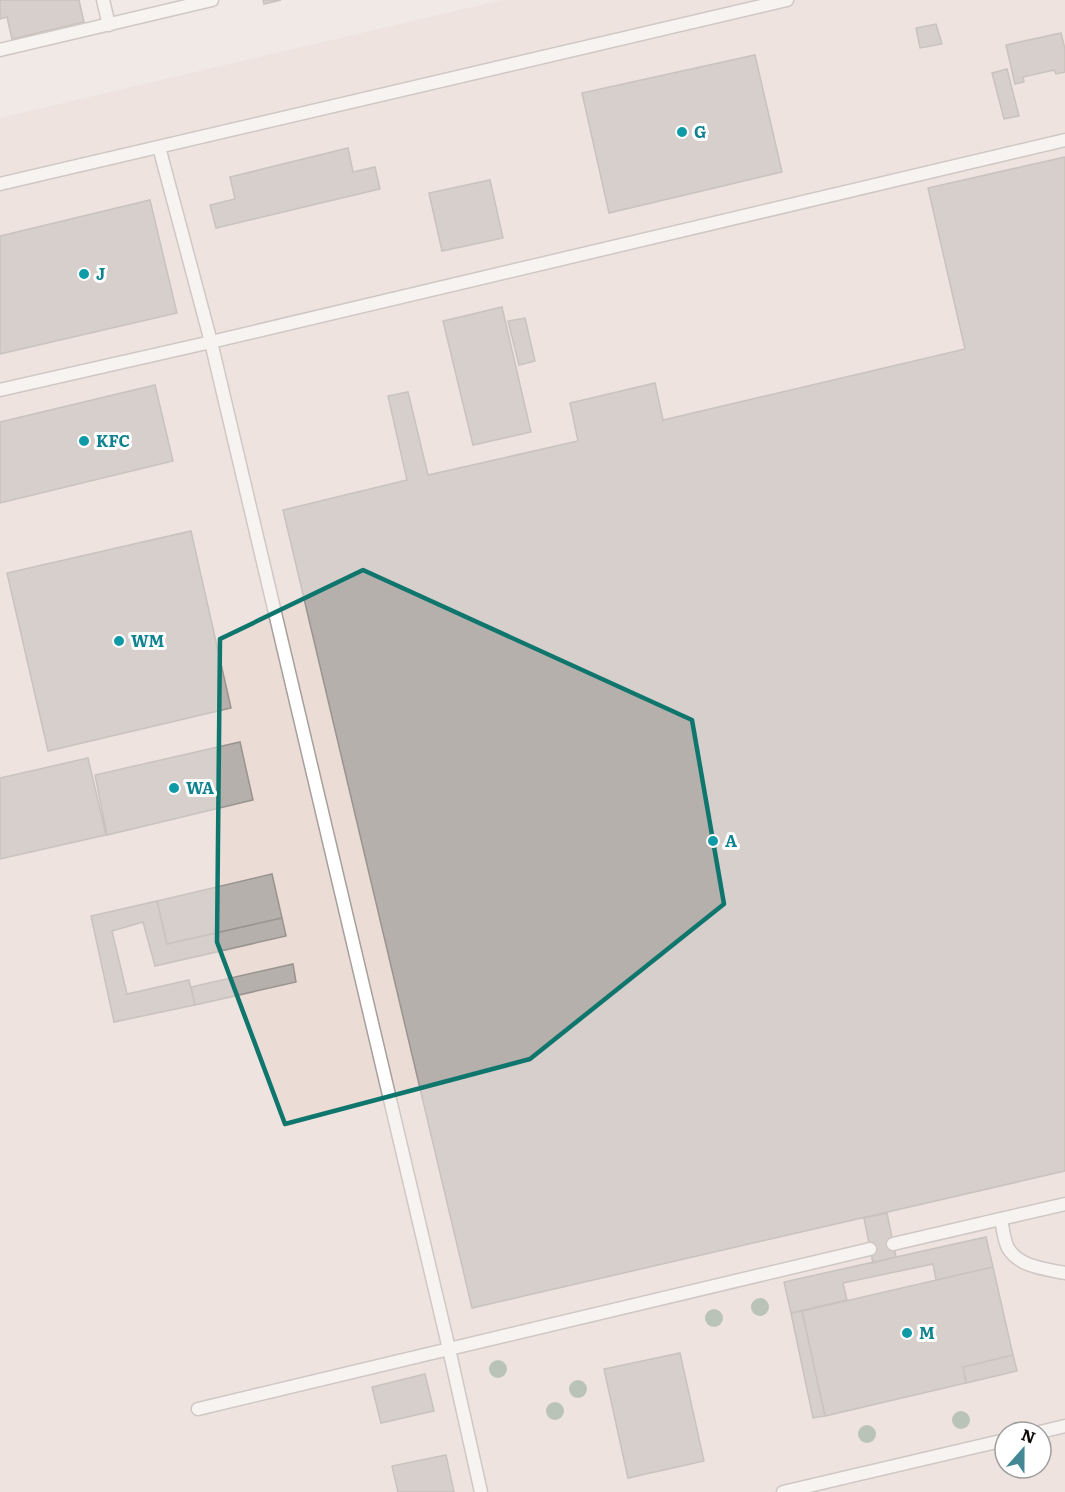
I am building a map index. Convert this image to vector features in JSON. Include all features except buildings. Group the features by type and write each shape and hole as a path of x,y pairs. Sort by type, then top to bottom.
{"lane":[{"path":"104,0 109,25"},
{"path":"0,51 212,0"},
{"path":"0,184 787,0"},
{"path":"0,390 1065,140"},
{"path":"159,147 211,342 481,1492"},
{"path":"893,1244 1065,1204"},
{"path":"1001,1220 1008,1248 1021,1261 1042,1269 1065,1273"},
{"path":"198,1409 870,1249"},
{"path":"783,1492 993,1443"}],"highlighted area":[{"path":"363,570 692,720 724,904 530,1059 285,1124 217,942 220,639"}],"shaded area":[{"path":"502,0 1065,0 1065,1492 0,1492 0,118"}],"place":[{"name":"G","path":"682,132"},
{"name":"J","path":"84,274"},
{"name":"KFC","path":"84,441"},
{"name":"WM","path":"119,641"},
{"name":"WA","path":"174,788"},
{"name":"A","path":"713,841"},
{"name":"M","path":"907,1333"}]}
